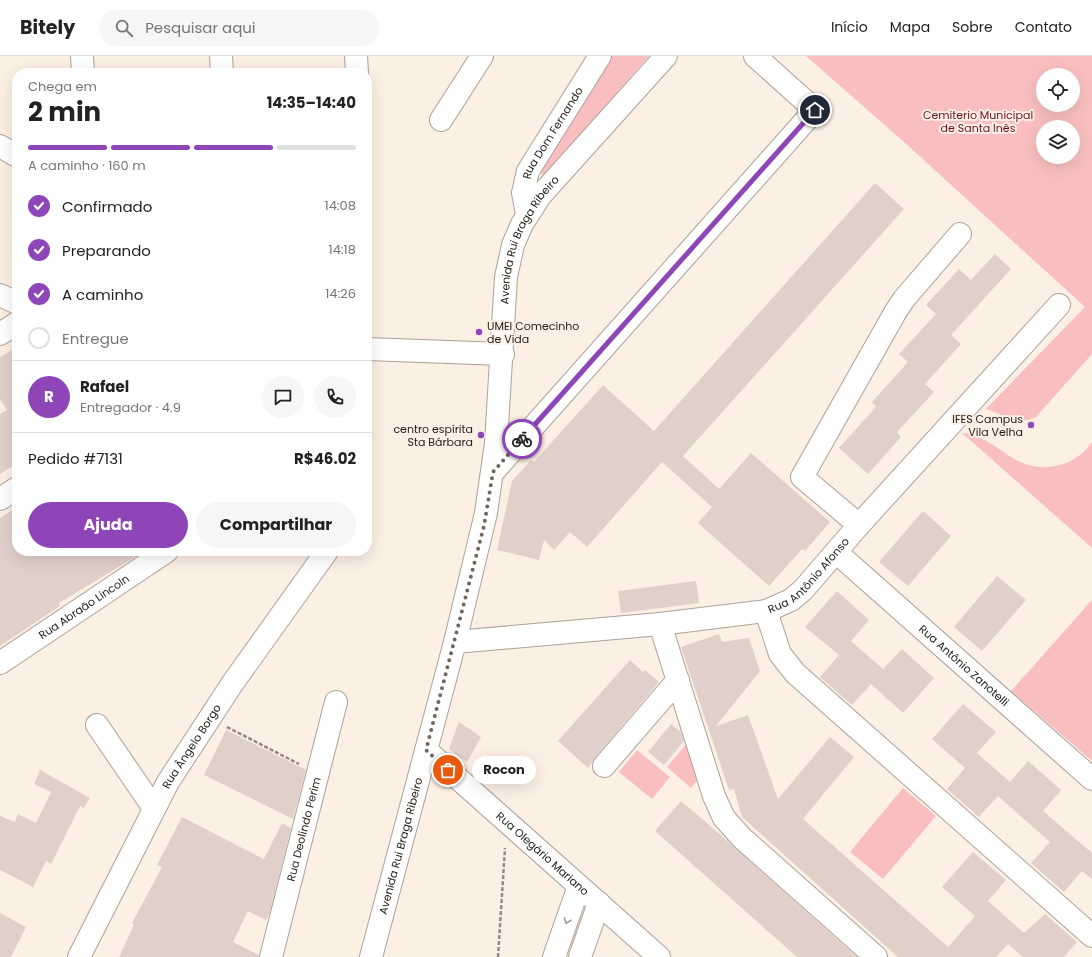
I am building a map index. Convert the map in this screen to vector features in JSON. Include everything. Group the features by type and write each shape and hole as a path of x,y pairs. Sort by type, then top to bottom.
{"street":[{"path":"82,56 83,68"},
{"path":"221,56 222,68"},
{"path":"356,56 357,68"},
{"path":"441,120 482,56"},
{"name":"Rua Dom Fernando","path":"527,214 523,193 528,171 600,56"},
{"name":"Avenida Rui Braga Ribeiro","path":"371,957 455,642 484,526 493,472 503,354 508,266 517,234 527,214 547,188 666,56"},
{"path":"493,472 815,110 755,56"},
{"path":"0,146 12,153"},
{"path":"859,525 802,477 896,311 904,299 960,234"},
{"path":"0,295 12,301"},
{"name":"Rua Antônio Afonso","path":"455,642 660,624 766,610 792,600 803,590 859,525 1059,305"},
{"path":"0,334 12,326"},
{"path":"372,349 503,354"},
{"path":"0,499 12,491"},
{"name":"Rua Antônio Zanotelli","path":"836,552 1092,780"},
{"name":"Rua Abraão Lincoln","path":"0,662 159,556"},
{"name":"Rua Ângelo Borgo","path":"79,957 168,782 210,718 323,556"},
{"path":"766,610 780,654 795,673 1092,936"},
{"path":"660,624 714,796 724,818 742,838 876,957"},
{"path":"604,766 678,680"},
{"name":"Rua Deolindo Perim","path":"271,957 319,774 336,702"},
{"path":"97,725 154,807"},
{"name":"Rua Olegário Mariano","path":"426,750 659,957"},
{"path":"554,957 579,886"},
{"path":"580,957 599,903"}],"path":[{"path":"210,718 319,774"},
{"path":"498,957 506,821"}],"green space":[{"path":"605,56 649,56 544,176 535,168"},
{"name":"Cemiterio Municipal de Santa Inês","path":"806,56 1092,56 1092,354 1036,417 1017,420 986,409 1085,307 904,142"},
{"path":"962,433 987,441 1008,455 1030,466 1044,467 1069,462 1082,453 1092,442 1092,548"},
{"path":"1092,600 1092,761 1011,691"},
{"path":"689,741 699,778 691,788 667,767"},
{"path":"637,750 670,777 652,799 619,772"},
{"path":"903,788 936,816 883,879 850,852"}],"building":[{"path":"875,183 904,209 683,456 719,489 751,453 830,522 805,551 802,549 769,586 698,523 712,507 662,462 587,547 570,532 554,550 544,540 539,560 497,550 512,481 531,460 534,462 603,385 654,431"},
{"path":"995,254 1011,269 951,335 961,344 925,384 934,392 897,432 901,437 868,474 839,448 876,407 872,402 908,362 899,354 936,314 926,305 959,269 971,280"},
{"path":"12,350 12,466 0,474 0,414 7,410 0,399 0,357"},
{"path":"12,510 12,556 137,556 59,603 60,606 0,646 0,518"},
{"path":"923,511 951,536 908,586 879,562"},
{"path":"997,576 1026,600 982,651 954,627"},
{"path":"696,581 699,603 621,613 618,591"},
{"path":"837,591 869,620 851,641 883,669 902,649 934,678 903,713 871,684 852,705 820,677 839,655 805,627"},
{"path":"719,634 722,642 749,638 760,671 716,726 748,715 778,799 830,737 854,757 803,819 948,947 975,916 942,887 973,852 1006,880 988,901 1024,933 1045,914 1077,942 1064,957 1023,957 1008,944 996,957 898,957 742,817 734,789 729,790 681,647"},
{"path":"630,660 643,672 645,670 659,682 588,768 558,741"},
{"path":"963,704 996,732 977,753 1010,782 1028,761 1061,790 1043,811 1092,853 1092,879 1082,871 1064,892 1031,863 1050,842 998,796 979,817 947,789 965,768 932,739"},
{"path":"459,722 481,737 467,762 449,749"},
{"path":"671,724 681,732 684,741 664,765 648,752"},
{"path":"226,730 306,770 293,819 204,775"},
{"path":"40,770 90,798 84,808 80,806 51,864 46,861 33,887 0,870 0,816 15,822 18,814 36,823 51,792 34,784"},
{"path":"681,801 857,957 797,957 655,831"},
{"path":"182,817 264,859 282,823 291,828 270,912 266,920 248,911 233,942 259,955 259,957 119,957 134,925 132,923 162,867 157,865"},
{"path":"0,913 26,927 11,957 0,957"}],"way so far":[{"path":"448,770 426,750 484,526 493,472 522,439"}],"place":[{"name":"UMEI Comecinho de Vida","path":"479,332"},
{"name":"IFES Campus Vila Velha","path":"1031,425"},
{"name":"centro espírita Sta Bárbara","path":"481,435"},
{"name":"Rocon","path":"448,770"}],"route":[{"path":"522,439 815,110"}]}
